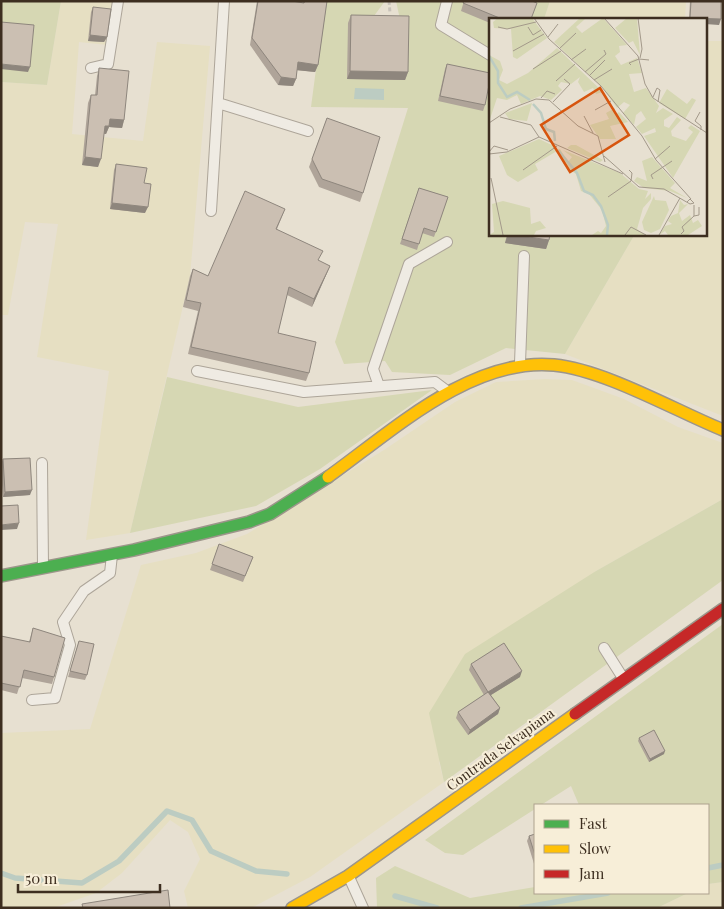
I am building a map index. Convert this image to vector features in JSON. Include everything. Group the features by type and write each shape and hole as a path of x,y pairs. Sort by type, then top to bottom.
{"main road":[{"path":"1,576 166,545 268,515 297,499 448,392 477,378 520,364 553,365 604,379 723,430"},
{"name":"Contrada Selvapiana","path":"292,908 348,876 723,609"}],"lane":[{"path":"91,68 108,64 118,1"},
{"path":"211,211 224,1"},
{"path":"447,1 441,25 489,54"},
{"path":"218,102 308,131"},
{"path":"379,386 373,369 409,264 447,242"},
{"path":"520,364 524,256"},
{"path":"197,371 304,392 435,382 448,392"},
{"path":"42,463 43,568"},
{"path":"32,700 55,698 70,645 63,622 84,591 110,573 112,554"},
{"path":"604,648 624,679"},
{"path":"348,876 363,908"}],"path":[{"path":"389,1 390,13"}],"shaded area":[{"path":"61,1 114,1 108,45 79,42 72,134 143,141 157,42 210,46 190,276 130,533 86,540 109,371 37,357 58,224 25,222 8,315 1,315 1,82 47,85"},
{"path":"550,1 686,1 685,18 544,18"},
{"path":"706,41 723,41 723,416 565,354 634,235 706,235"},
{"path":"355,88 384,89 384,100 354,99"},
{"path":"545,379 572,380 624,399 678,427 723,443 723,499 596,571 439,762 444,782 310,877 251,908 188,908 184,891 200,859 188,832 170,820 122,873 96,893 53,908 1,908 1,733 90,729 141,565 196,553 247,534 384,450 455,402 496,382"},
{"path":"723,882 723,908 657,908 686,894 709,894 709,884"}],"green space":[{"path":"1,1 61,1 47,85 1,82"},
{"path":"325,1 385,1 374,16 401,24 396,1 550,1 544,18 489,18 489,235 634,235 565,354 506,348 450,375 392,372 385,361 344,364 335,342 408,108 311,107"},
{"path":"167,377 298,407 432,390 320,469 256,506 130,533"},
{"path":"723,499 723,580 444,782 429,713 465,654 596,571"},
{"path":"723,624 723,882 709,884 709,804 579,804 571,786 543,804 534,804 534,810 463,855 445,853 425,840"},
{"path":"395,866 470,898 534,887 534,894 686,894 657,908 377,908 376,878"}],"building":[{"path":"258,1 304,3 305,1 327,1 318,65 298,62 296,79 281,77 252,38"},
{"path":"464,1 532,1 537,3 531,18 500,18 463,3"},
{"path":"691,1 721,1 721,19 690,18"},
{"path":"93,7 111,9 107,37 90,35"},
{"path":"351,15 409,16 408,72 350,71"},
{"path":"1,22 34,25 30,67 1,64"},
{"path":"447,64 489,73 489,85 485,105 440,96"},
{"path":"99,68 129,71 124,120 110,119 109,126 105,126 101,159 85,157 91,95 97,95"},
{"path":"327,118 380,137 363,193 322,179 312,159"},
{"path":"116,164 147,168 144,183 151,184 148,207 112,203"},
{"path":"419,188 448,197 436,232 424,228 419,244 402,239"},
{"path":"245,191 285,209 276,229 323,251 318,260 330,266 314,299 289,287 278,333 316,342 309,373 191,347 201,303 186,300 193,269 208,276"},
{"path":"515,235 550,235 549,240"},
{"path":"30,458 32,490 5,492 3,459"},
{"path":"18,505 19,523 1,525 1,506"},
{"path":"219,544 253,557 245,576 212,564"},
{"path":"33,628 65,638 54,677 24,670 20,687 1,683 1,636 30,642"},
{"path":"79,641 94,644 87,675 70,671"},
{"path":"504,643 522,671 488,692 471,664"},
{"path":"488,692 500,708 470,730 458,712"},
{"path":"654,730 665,751 650,759 639,738"},
{"path":"534,834 534,852 529,836"},
{"path":"168,890 170,908 83,908 82,904"}],"waterway":[{"path":"1,873 15,878 82,883 119,861 167,811 192,820 211,851 256,871 287,874"},
{"path":"709,868 723,865"},
{"path":"521,908 602,894"},
{"path":"395,896 437,908"}],"traffic: fast":[{"path":"1,576 134,550 249,522 270,514 328,477"}],"traffic: slow":[{"path":"328,477 434,401 463,385 493,373 523,366 554,365 595,374 723,430"},
{"path":"292,908 348,876 575,714"}],"traffic: jam":[{"path":"575,714 723,609"}]}
